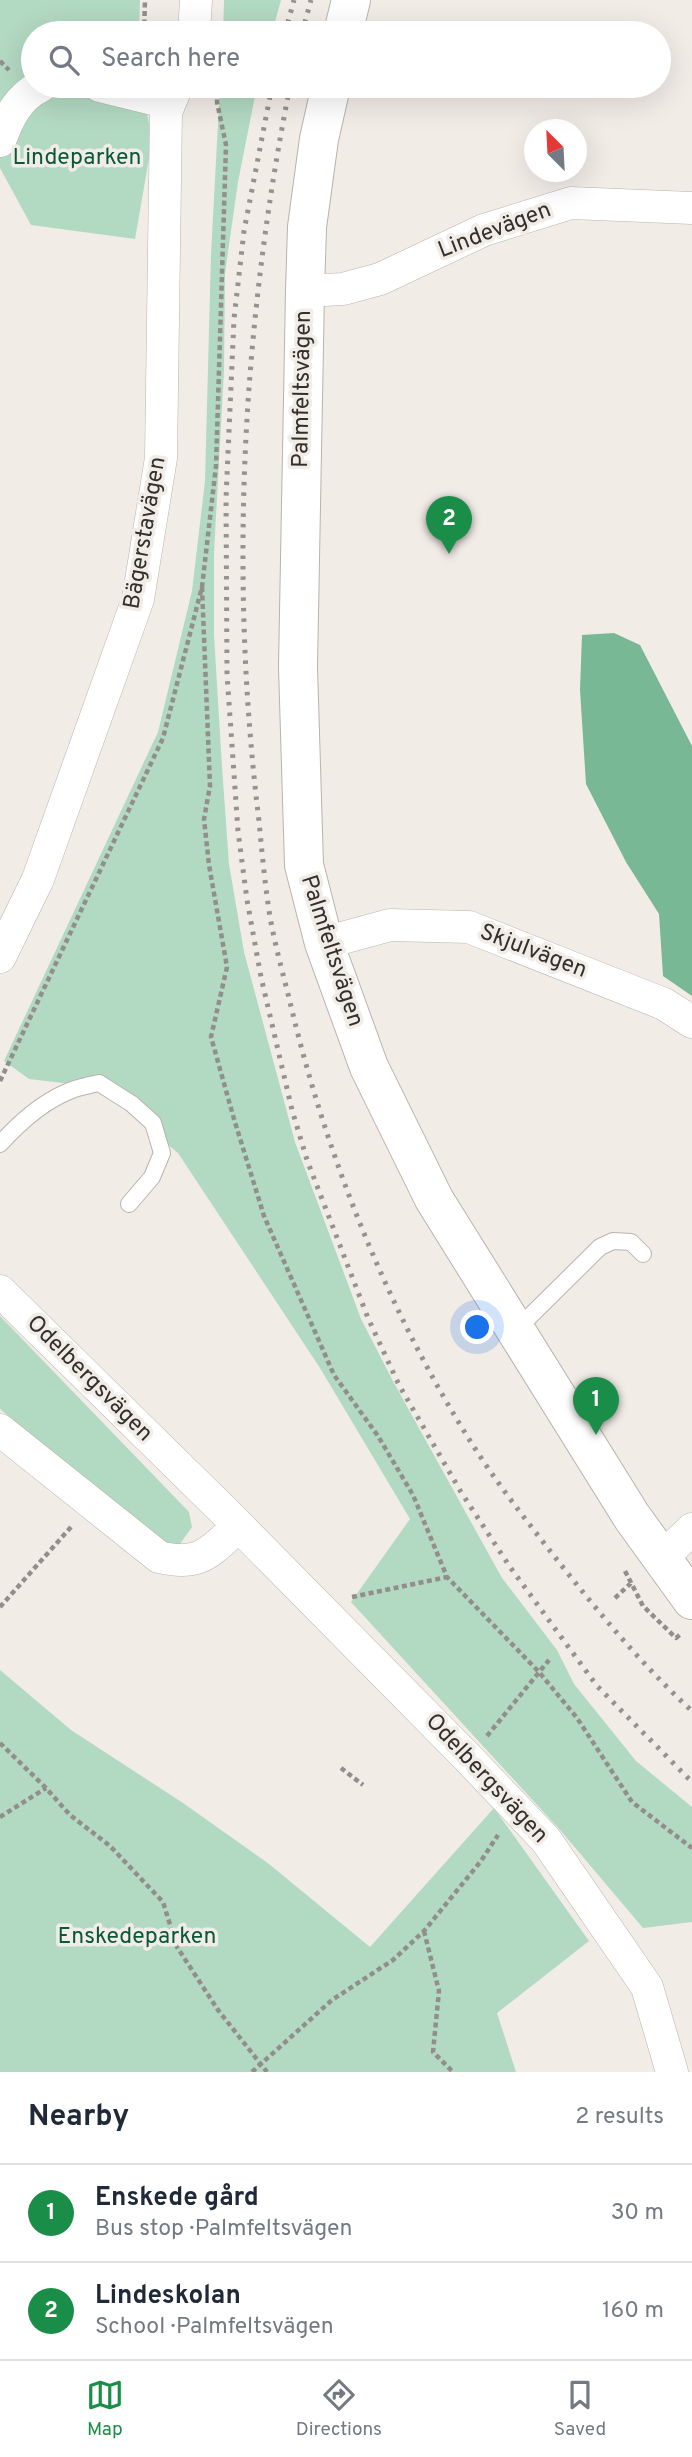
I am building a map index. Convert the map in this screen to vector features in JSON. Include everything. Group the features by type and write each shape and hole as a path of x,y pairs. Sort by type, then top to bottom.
{"street":[{"path":"195,21 196,0"},
{"path":"346,21 351,0"},
{"path":"0,141 9,117 23,98"},
{"name":"Bägerstavägen","path":"0,957 38,879 138,599 161,458 166,112 171,98"},
{"name":"Palmfeltsvägen","path":"328,98 319,139 307,226 304,291 298,667 304,865 324,943 369,1067 433,1199 661,1559 692,1600"},
{"name":"Lindevägen","path":"304,291 343,289 380,279 484,230 571,203 692,208"},
{"name":"Skjulvägen","path":"324,943 390,925 469,928 663,1004 692,1022"},
{"name":"Odelbergsvägen","path":"0,1292 239,1527 546,1840 647,1987 672,2072"},
{"path":"0,1430 159,1557 178,1561 202,1558 239,1527"},
{"path":"661,1559 692,1529"}],"lane":[{"path":"0,1144 49,1102 73,1090 99,1083 132,1104 153,1123 162,1153 152,1177 129,1204"},
{"path":"515,1331 600,1247 613,1241 631,1242 643,1254"}],"path":[{"path":"144,21 145,0"},
{"path":"0,1081 163,738 202,587 216,466 226,145 217,98"},
{"path":"202,587 210,786 204,819 209,865 227,967 211,1037 264,1216 334,1375 379,1436 413,1495 447,1577 540,1672 577,1718 632,1802 692,1848"},
{"path":"0,1607 93,1503"},
{"path":"316,1605 447,1577"},
{"path":"615,1598 631,1583 643,1606 676,1638"},
{"path":"468,1758 549,1660"},
{"path":"0,1743 46,1787 70,1815 110,1846 163,1902 177,1947 218,2010 267,2072"},
{"path":"341,1768 363,1785"},
{"path":"0,1817 46,1787"},
{"path":"252,2072 332,2000 393,1960 424,1931 481,1861 515,1807"},
{"path":"424,1931 439,1991 433,2052 453,2072"}],"green space":[{"name":"Lindeparken","path":"0,0 140,0 139,21 21,21 21,98 144,98 152,141 135,239 31,225 0,168"},
{"path":"224,0 281,0 275,21 223,21"},
{"path":"219,98 255,98 238,182 225,273 224,370 214,553 214,635 229,864 244,952 295,1142 361,1319 502,1578 557,1650 574,1684 636,1761 692,1807 692,1922 643,1928 561,1831 351,1602 410,1519 320,1368 178,1153 97,1087 29,1079 4,1061 158,732 192,591 205,481 211,254"},
{"path":"614,633 640,645 692,746 692,996 663,976 659,914 626,862 586,784 580,690 582,635"},
{"path":"0,1316 189,1512 192,1527 180,1544 159,1546 0,1409"},
{"name":"Enskedeparken","path":"0,1670 71,1730 183,1803 269,1864 370,1947 494,1808 589,1941 497,2013 516,2072 0,2072"}],"railway":[{"path":"288,21 294,0"},
{"path":"305,21 311,0"},
{"path":"270,98 244,231 234,319 226,498 227,674 238,831 247,900 261,977 292,1110 307,1160 368,1318 399,1385 461,1492 510,1567 597,1686 692,1782"},
{"path":"288,98 261,268 251,360 243,545 244,637 250,729 270,917 279,960 305,1060 342,1175 388,1288 443,1396 494,1476 558,1561 622,1639 692,1711"}],"place":[{"name":"Lindeskolan","path":"449,554"},
{"name":"Enskede gård","path":"596,1435"}]}
